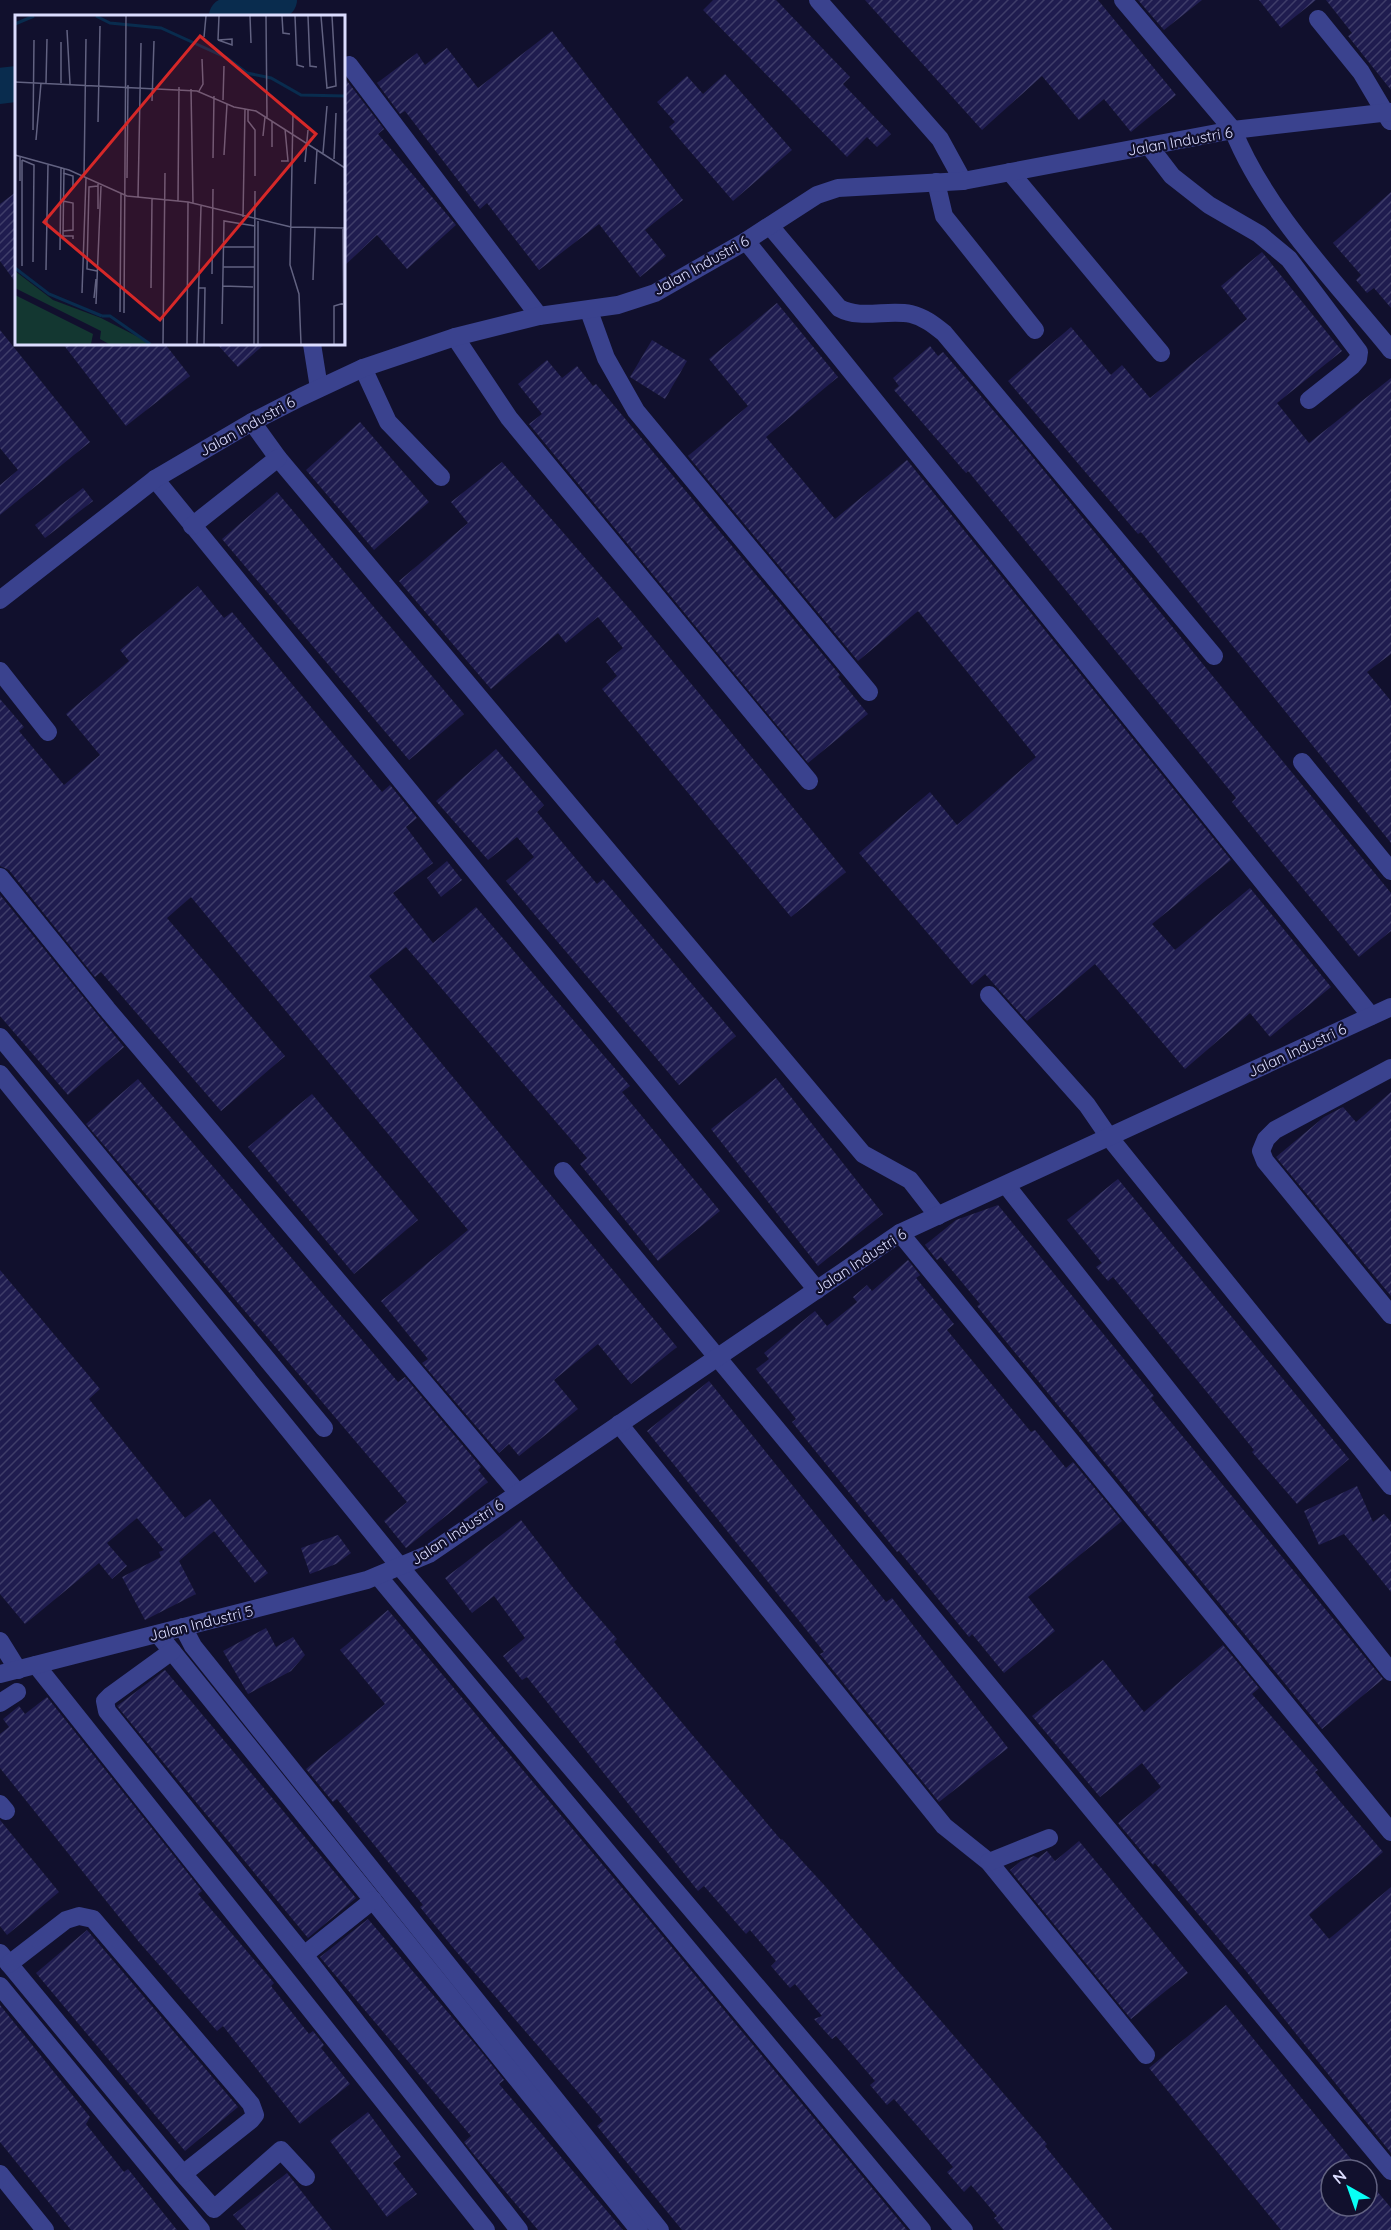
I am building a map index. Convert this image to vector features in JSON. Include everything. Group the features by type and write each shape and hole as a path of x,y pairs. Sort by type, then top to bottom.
{"street":[{"path":"818,0 940,139 963,181"},
{"path":"1123,0 1233,130 1241,151 1276,207 1391,350"},
{"path":"1318,19 1361,72 1389,116"},
{"path":"349,65 539,316"},
{"name":"Jalan Industri 6","path":"0,600 154,479 252,422 319,388 363,368 455,338 539,316 590,311 655,292 746,241 817,195 837,188 963,181 1233,130 1389,116"},
{"path":"1149,146 1172,176 1209,205 1275,245 1289,259 1359,352 1358,359 1352,366 1309,400"},
{"path":"1010,172 1161,353"},
{"path":"936,182 944,216 1035,330"},
{"path":"770,226 839,308 850,314 911,314 931,322 944,333 1214,656"},
{"path":"746,241 1371,1016"},
{"path":"590,311 606,358 636,411 869,692"},
{"path":"455,338 508,418 809,781"},
{"path":"312,345 319,388"},
{"path":"363,368 388,422 441,477"},
{"path":"252,422 278,458 863,1154 910,1180 938,1216"},
{"path":"192,525 278,458"},
{"path":"154,479 817,1290"},
{"path":"0,671 48,732"},
{"path":"1302,762 1391,871"},
{"path":"0,877 107,1009 518,1493"},
{"path":"989,995 1087,1106 1109,1137 1391,1486"},
{"name":"Jalan Industri 6","path":"401,1568 429,1554 720,1358 900,1233 1391,1007"},
{"path":"0,1037 324,1428"},
{"path":"1391,1068 1275,1130 1266,1139 1261,1151 1265,1161 1391,1315"},
{"path":"0,1074 401,1568 964,2230"},
{"path":"563,1171 1391,2171"},
{"path":"1006,1185 1391,1672"},
{"path":"900,1233 1391,1832"},
{"path":"619,1424 944,1826 989,1862 1146,2055"},
{"name":"Jalan Industri 5","path":"9,1672 183,1628 401,1568"},
{"path":"378,1576 922,2230"},
{"path":"183,1628 201,1655 660,2230"},
{"path":"158,1634 639,2230"},
{"path":"0,1641 9,1672"},
{"path":"172,1651 110,1696 105,1701 106,1711 304,1955 519,2230"},
{"path":"36,1665 486,2230"},
{"path":"0,1703 17,1692"},
{"path":"989,1862 1049,1838"},
{"path":"304,1955 373,1900"},
{"path":"183,2174 251,2120 255,2115 251,2104 93,1919 79,1916 66,1920 5,1958 183,2174 214,2209 281,2150 306,2176"},
{"path":"0,1986 201,2230"},
{"path":"0,2174 45,2230"}],"building":[{"path":"713,0 776,0 850,77 843,84 891,134 877,147 867,137 847,157 703,10"},
{"path":"865,0 1098,0 1176,95 1131,132 1104,99 1079,120 1042,76 982,130"},
{"path":"1138,0 1202,0 1164,30"},
{"path":"1259,0 1316,0 1281,28"},
{"path":"1326,0 1391,0 1391,90 1348,36 1352,33"},
{"path":"552,31 683,200 645,230 666,256 640,277 599,224 539,270 487,203 480,209 405,111 400,114 377,83 417,53 425,65 447,48 478,88"},
{"path":"725,74 792,150 733,201 669,127 675,122 657,102 687,76 703,94"},
{"path":"345,78 384,129 378,134 456,225 407,269 377,235 345,265"},
{"path":"1391,192 1391,308 1374,288 1367,293 1356,280 1361,275 1333,243"},
{"path":"15,193 15,282 0,261 0,204"},
{"path":"1262,252 1342,351 1277,403 1309,443 1391,378 1391,654 1367,672 1391,701 1391,843 1141,532 1138,534 1008,381 1071,327 1111,375 1122,365 1150,398 1247,319 1221,286"},
{"path":"777,303 838,377 766,437 835,519 907,460 1231,860 1152,924 1175,950 1250,888 1331,987 1270,1037 1250,1013 1185,1069 1095,964 1027,1021 985,974 972,985 859,853 930,792 957,825 1036,757 918,611 858,661 688,456 748,406 709,359"},
{"path":"0,330 90,442 0,515 0,485 18,470 0,448"},
{"path":"652,340 687,361 665,399 630,377"},
{"path":"64,345 166,345 190,376 126,426"},
{"path":"218,345 264,345 238,367"},
{"path":"930,346 938,356 943,352 1022,444 1391,893 1391,931 1359,957 1232,802 1236,798 968,471 966,473 894,390 899,386 893,378"},
{"path":"547,360 562,378 577,366 593,386 596,384 840,675 838,677 868,714 808,763 529,424 542,414 518,384"},
{"path":"360,422 429,502 374,550 306,470"},
{"path":"502,462 633,613 846,872 791,917 602,689 617,676 606,662 623,648 598,617 566,643 558,633 491,689 399,581 468,523 451,502"},
{"path":"83,488 93,501 45,538 35,525"},
{"path":"277,492 464,714 409,760 222,539"},
{"path":"198,586 224,618 232,612 382,792 390,785 417,818 406,827 433,863 393,893 433,943 476,907 630,1086 622,1092 720,1211 658,1261 580,1164 587,1158 406,947 369,976 677,1347 631,1384 598,1344 554,1380 578,1409 519,1456 509,1444 499,1453 422,1363 428,1359 381,1301 468,1230 191,897 167,918 285,1056 221,1111 101,972 95,977 9,870 0,866 0,699 24,727 19,731 64,785 100,755 66,714 129,661 120,650"},
{"path":"496,749 544,805 537,812 597,884 603,879 736,1036 679,1085 506,881 534,857 517,837 488,860 436,801"},
{"path":"447,861 462,880 441,897 427,878"},
{"path":"0,895 124,1047 68,1095 0,1016"},
{"path":"776,1078 883,1214 818,1266 711,1129"},
{"path":"138,1079 398,1382 405,1377 481,1467 478,1470 488,1482 406,1548 384,1521 407,1502 86,1124"},
{"path":"1391,1092 1391,1296 1276,1157 1324,1117 1343,1107 1356,1122"},
{"path":"312,1094 418,1220 354,1274 248,1147"},
{"path":"1118,1179 1349,1459 1297,1504 1252,1452 1254,1450 1113,1277 1108,1281 1096,1267 1102,1263 1067,1220"},
{"path":"998,1205 1154,1396 1151,1398 1383,1679 1322,1729 977,1306 980,1304 941,1257 937,1260 925,1245 956,1220"},
{"path":"908,1260 920,1275 916,1278 954,1324 947,1330 1031,1432 1035,1430 1066,1468 1073,1462 1122,1521 1028,1597 1055,1631 1004,1673 972,1634 969,1637 899,1551 897,1552 792,1422 796,1419 756,1369 769,1359 764,1353 815,1311 827,1326 857,1302 853,1297 867,1285 872,1291"},
{"path":"0,1270 100,1389 89,1399 185,1518 210,1499 268,1573 255,1583 214,1531 179,1561 196,1594 145,1620 122,1577 161,1557 159,1552 164,1550 137,1518 107,1543 127,1566 112,1579 99,1563 25,1624 0,1594"},
{"path":"709,1381 886,1602 892,1598 1008,1748 939,1802 820,1654 824,1652 647,1431"},
{"path":"1357,1486 1373,1522 1384,1514 1391,1522 1391,1592 1344,1534 1319,1545 1304,1511"},
{"path":"521,1520 574,1589 617,1639 614,1642 781,1840 825,1886 1047,2144 1045,2146 1113,2230 1004,2230 994,2218 997,2216 971,2185 964,2192 947,2172 953,2167 894,2099 887,2105 870,2085 875,2081 836,2036 832,2039 814,2019 822,2016 795,1984 790,1988 771,1966 776,1961 750,1930 746,1934 704,1886 698,1891 527,1677 522,1680 503,1656 525,1638 494,1596 472,1613 445,1578"},
{"path":"338,1535 351,1553 336,1564 310,1574 301,1548"},
{"path":"388,1610 907,2230 682,2230 597,2126 603,2121 455,1950 420,1907 423,1905 337,1799 333,1802 306,1769 385,1704 340,1650"},
{"path":"266,1628 276,1647 293,1637 305,1655 291,1671 248,1694 223,1651"},
{"path":"1223,1645 1259,1688 1252,1694 1318,1770 1315,1772 1383,1852 1309,1915 1329,1939 1391,1887 1391,2153 1246,1971 1155,1863 1153,1865 1118,1823 1161,1787 1142,1763 1100,1797 1032,1716 1103,1660 1144,1712"},
{"path":"165,1670 356,1898 308,1938 117,1706"},
{"path":"47,1697 202,1891 198,1894 274,1983 271,1986 309,2034 313,2031 324,2045 321,2048 350,2084 300,2124 223,2026 217,2031 139,1942 0,1768 0,1734 9,1727 3,1719 19,1706 25,1714"},
{"path":"0,1820 59,1892 7,1935 0,1926"},
{"path":"1079,1841 1188,1973 1131,2019 1010,1870 1021,1861 1034,1856 1038,1858 1047,1851 1055,1861"},
{"path":"368,1919 475,2044 504,2080 499,2084 623,2230 538,2230 476,2157 464,2142 471,2136 320,1957"},
{"path":"87,1930 238,2107 185,2151 36,1973"},
{"path":"0,2005 90,2117 86,2124 124,2172 128,2169 177,2230 71,2230 0,2142"},
{"path":"1226,2005 1350,2158 1319,2158 1319,2218 1379,2218 1379,2194 1391,2208 1391,2230 1281,2230 1149,2068"},
{"path":"368,2112 401,2157 393,2163 417,2194 387,2217 330,2141"},
{"path":"287,2173 332,2230 246,2230 233,2215"}],"waterway":[{"path":"229,15 241,9 279,0"},
{"path":"0,86 15,84"}]}
